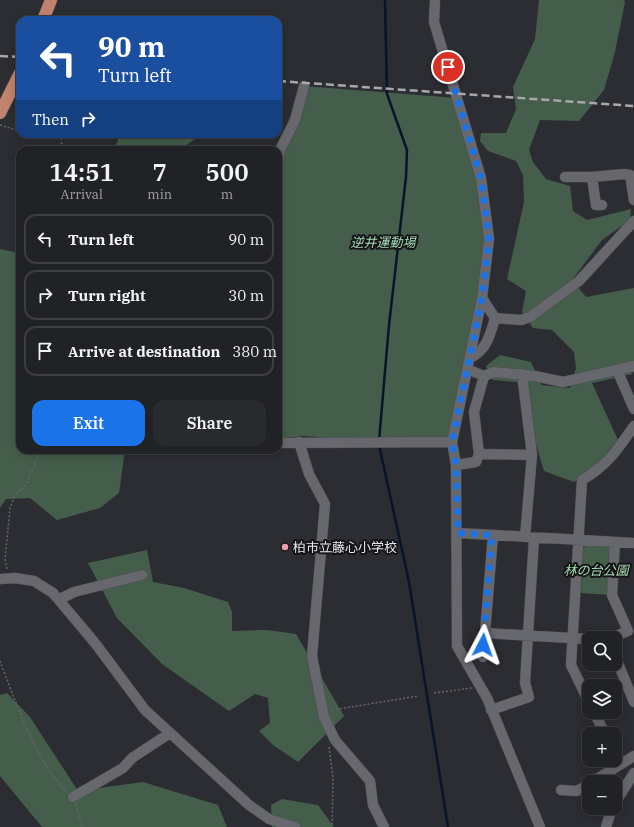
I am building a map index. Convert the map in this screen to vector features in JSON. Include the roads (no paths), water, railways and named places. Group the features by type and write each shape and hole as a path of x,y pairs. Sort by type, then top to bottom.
{"main road":[{"path":"45,16 51,0"},
{"path":"0,112 16,80"}],"street":[{"path":"435,0 434,22 481,178 489,239 482,298 452,442 456,465 458,533 457,646 491,710 540,827"},
{"path":"282,146 295,120 304,86"},
{"path":"565,177 592,177 632,174 634,200"},
{"path":"592,177 596,205 602,205"},
{"path":"495,318 521,320 541,310 579,281 634,221"},
{"path":"482,298 495,318"},
{"path":"470,358 478,354 484,348 495,318"},
{"path":"468,369 484,376 494,372 522,374 563,382 634,366"},
{"path":"617,370 634,409"},
{"path":"491,710 529,697 526,683 529,635 529,478 532,455 522,374"},
{"path":"456,465 476,462 478,454 474,412 484,376"},
{"path":"582,688 571,665 582,480 598,471 612,457 634,426"},
{"path":"299,442 309,474 325,504 312,656 324,717 335,740 370,781 373,805 384,827"},
{"path":"282,443 452,442"},
{"path":"478,454 532,455"},
{"path":"458,533 634,542"},
{"path":"482,657 492,535"},
{"path":"615,542 612,595 628,631 622,634"},
{"path":"60,599 74,592 142,575"},
{"path":"4,578 34,581 47,587 60,599 136,701 259,812 277,822 295,827"},
{"path":"484,633 582,639"},
{"path":"621,671 634,702"},
{"path":"73,797 123,768 132,758 170,733"},
{"path":"622,758 634,756"},
{"path":"600,775 608,767"},
{"path":"622,793 634,774"},
{"path":"561,790 578,791 582,788"},
{"path":"606,827 610,815"}],"waterway":[{"path":"379,441 389,325 406,177 407,150 387,94 385,0"},
{"path":"379,445 409,582 448,827"}],"railway":[{"path":"0,56 16,57"},
{"path":"282,81 634,106"}],"place":[{"name":"柏市立藤心小学校","path":"285,547"}],"park label":[{"name":"逆井運動場","path":"383,242"},
{"name":"林の台公園","path":"596,570"}]}
